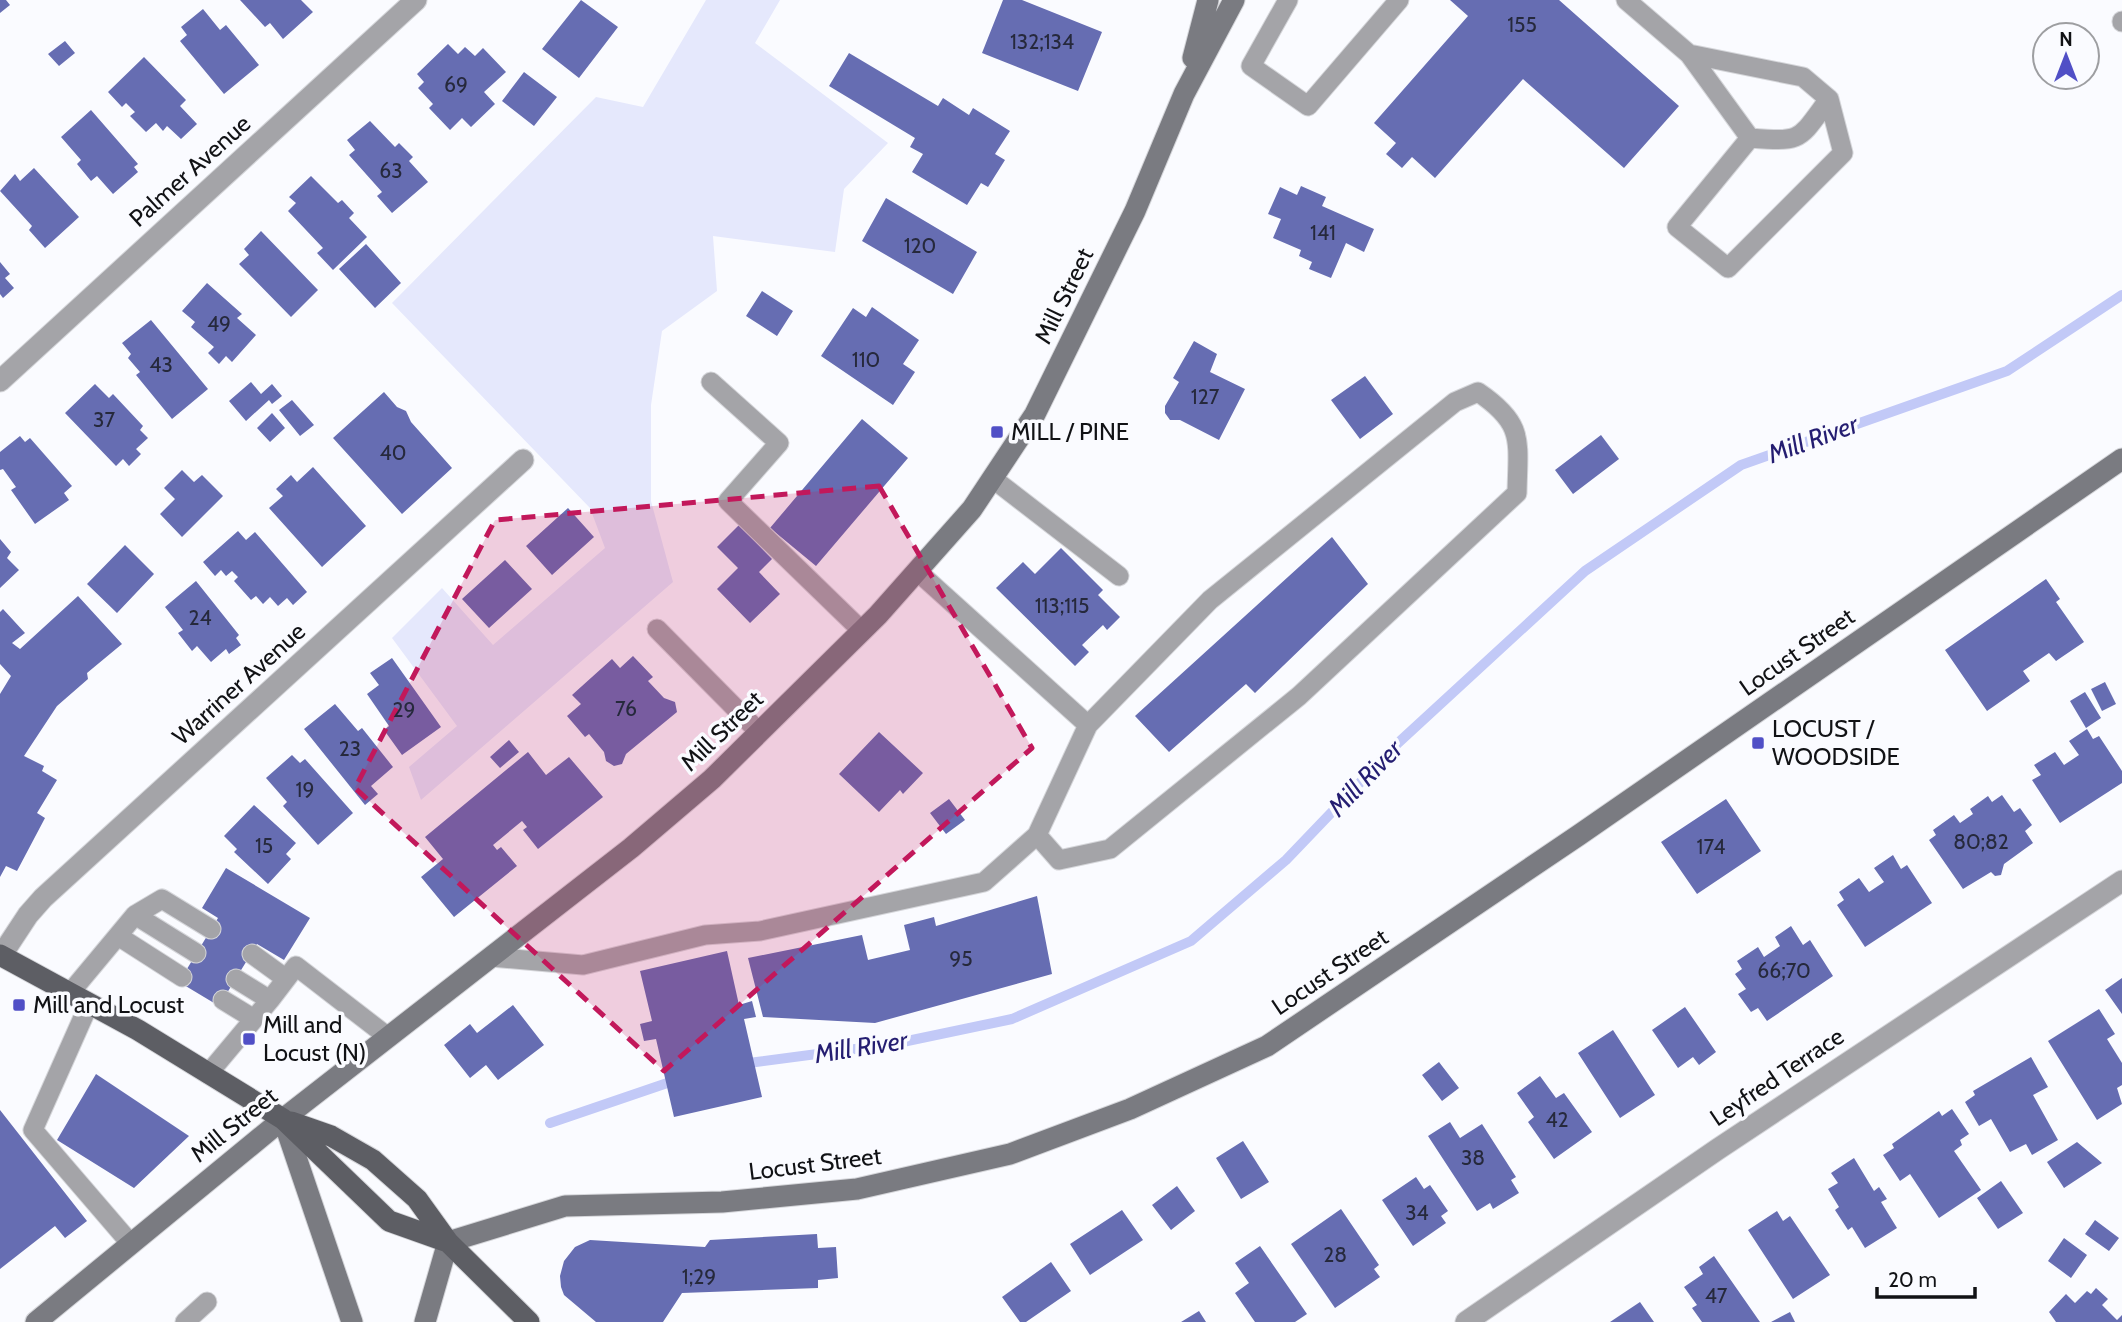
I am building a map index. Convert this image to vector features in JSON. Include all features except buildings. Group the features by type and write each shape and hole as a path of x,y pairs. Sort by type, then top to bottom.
{"main road":[{"path":"1,956 70,993 283,1119 331,1136 373,1160 416,1199 448,1242 528,1322"},
{"path":"283,1119 389,1221 448,1242"}],"street":[{"name":"Palmer Avenue","path":"0,382 416,0"},
{"path":"1184,94 1208,0"},
{"name":"Mill Street","path":"36,1322 283,1119 631,848 712,779 862,631 917,571 972,509 1035,414 1135,211 1184,94 1234,0"},
{"name":"Warriner Avenue","path":"1,956 28,915 43,898 523,460"},
{"name":"Locust Street","path":"448,1242 565,1206 722,1202 857,1189 1010,1154 1130,1109 1267,1046 1556,851 2122,460"},
{"name":"Leyfred Terrace","path":"1465,1322 1855,1057 2122,881"},
{"path":"283,1119 352,1322"},
{"path":"425,1322 448,1242"}],"lane":[{"path":"1288,0 1251,66 1308,106 1399,0"},
{"path":"1626,0 1689,54 1750,138 1790,141 1805,132 1829,99"},
{"path":"1689,54 1803,77 1829,99 1843,153 1728,268 1677,227 1750,138"},
{"path":"711,382 779,443 728,501 862,631"},
{"path":"491,957 583,965 705,935 760,932 984,882 1037,835 1088,725 1210,600 1455,402 1478,392 1503,409 1517,432 1517,493 1299,696 1110,849 1059,860 1037,835"},
{"path":"992,478 1119,576"},
{"path":"917,571 1088,725"},
{"path":"657,629 759,732"},
{"path":"70,993 135,915 162,899 211,929"},
{"path":"135,915 196,953"},
{"path":"118,936 182,977"},
{"path":"252,954 285,978"},
{"path":"208,1074 296,966 388,1037"},
{"path":"236,979 270,1000"},
{"path":"223,1000 254,1020"},
{"path":"89,1004 33,1130 131,1244"},
{"path":"185,1322 207,1302"}],"highlighted area":[{"path":"879,486 1032,748 664,1071 355,788 495,520"}],"shaded area":[{"path":"706,0 780,0 755,43 888,143 844,189 835,252 713,236 717,291 662,331 651,405 651,501 673,582 421,800 409,767 457,726 392,638 442,588 493,645 605,548 590,508 392,303 596,97 643,107"}],"waterway":[{"name":"Mill River","path":"741,1064 893,1044 1012,1019 1191,941 1286,860 1398,743 1585,571 1741,465 2007,371 2122,295"},
{"name":"Mill River","path":"550,1123 679,1079"}],"place":[{"name":"MILL / PINE","path":"997,432"},
{"name":"LOCUST / WOODSIDE","path":"1758,743"},
{"name":"Mill and Locust","path":"19,1005"},
{"name":"Mill and Locust (N)","path":"249,1039"}]}
